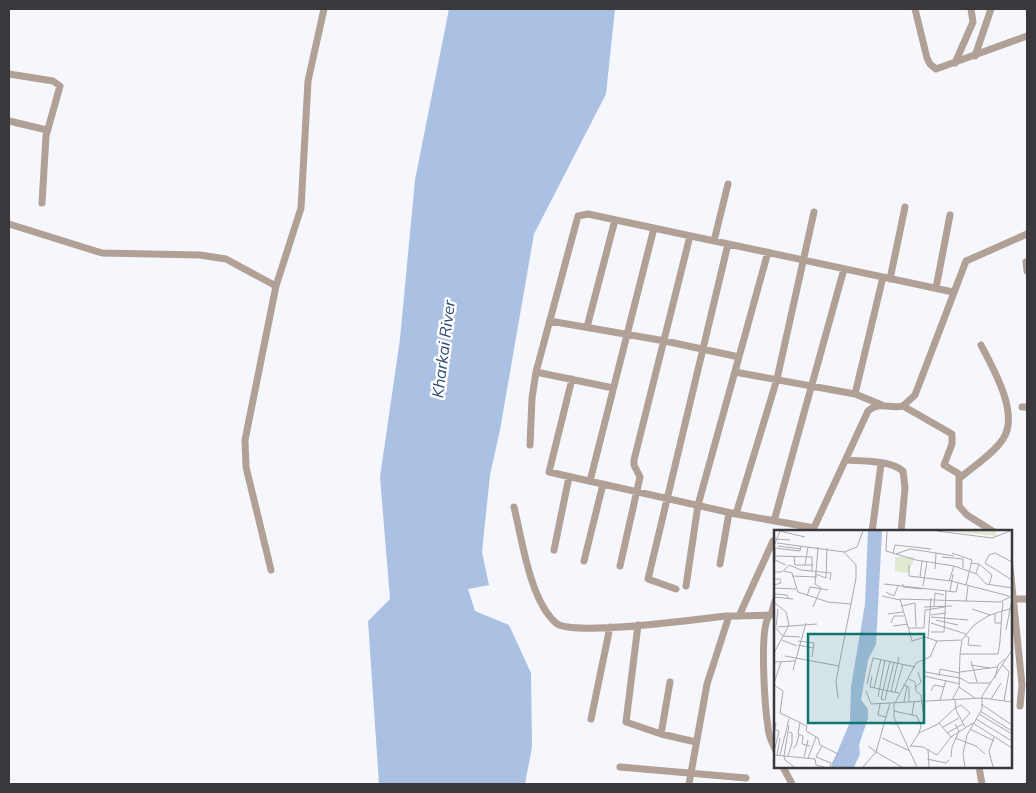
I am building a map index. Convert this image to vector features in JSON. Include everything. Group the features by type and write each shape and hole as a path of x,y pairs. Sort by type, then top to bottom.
{"street":[{"path":"271,570 246,467 245,440 276,286 301,208 308,81 324,9"},
{"path":"915,9 930,64 936,69 1027,36"},
{"path":"955,63 973,22 971,9"},
{"path":"975,56 991,9"},
{"path":"9,74 53,81 60,86 48,130 42,204"},
{"path":"9,121 48,130"},
{"path":"714,241 728,184"},
{"path":"855,394 905,207"},
{"path":"720,564 733,513 777,379 814,212"},
{"path":"530,445 532,398 536,372 578,216 588,214 953,292"},
{"path":"936,288 950,215"},
{"path":"587,327 616,220"},
{"path":"9,224 102,253 200,255 226,259 276,286"},
{"path":"590,481 654,228"},
{"path":"903,406 915,395 966,261 1027,234"},
{"path":"620,566 640,476 634,465 634,460 690,236"},
{"path":"676,589 648,579 728,244"},
{"path":"686,586 698,505 768,252"},
{"path":"1026,262 1027,271"},
{"path":"774,521 813,386 844,268"},
{"path":"550,320 702,348 739,357"},
{"path":"960,478 1002,441 1008,427 1001,384 981,345"},
{"path":"536,372 613,388"},
{"path":"735,372 774,381 777,379 855,394 882,405"},
{"path":"572,379 550,472 813,530 868,411 873,407 882,405 903,406 952,434 952,444 944,465 956,471 960,478 958,501 962,511 991,530"},
{"path":"846,460 880,464 900,469 904,476 904,514 901,530"},
{"path":"872,530 880,464"},
{"path":"554,550 569,477"},
{"path":"584,561 603,484"},
{"path":"514,506 533,584 551,618 558,625 566,628 610,627 728,616 772,615"},
{"path":"740,616 773,541"},
{"path":"1020,706 1022,685 1011,599 1027,599"},
{"path":"772,615 765,626 763,643 768,729 774,746"},
{"path":"689,784 707,684 728,616"},
{"path":"638,625 626,722 661,734 696,742"},
{"path":"591,719 610,627"},
{"path":"661,734 670,682"},
{"path":"766,691 774,692"},
{"path":"620,767 746,778"},
{"path":"784,768 792,784"},
{"path":"979,768 982,784"}],"water":[{"name":"Kharkai River","path":"449,9 615,9 606,94 534,234 500,430 490,475 482,552 489,585 468,589 475,611 509,625 531,673 532,747 525,784 379,784 368,621 390,599 380,477 400,339 415,180"}]}
